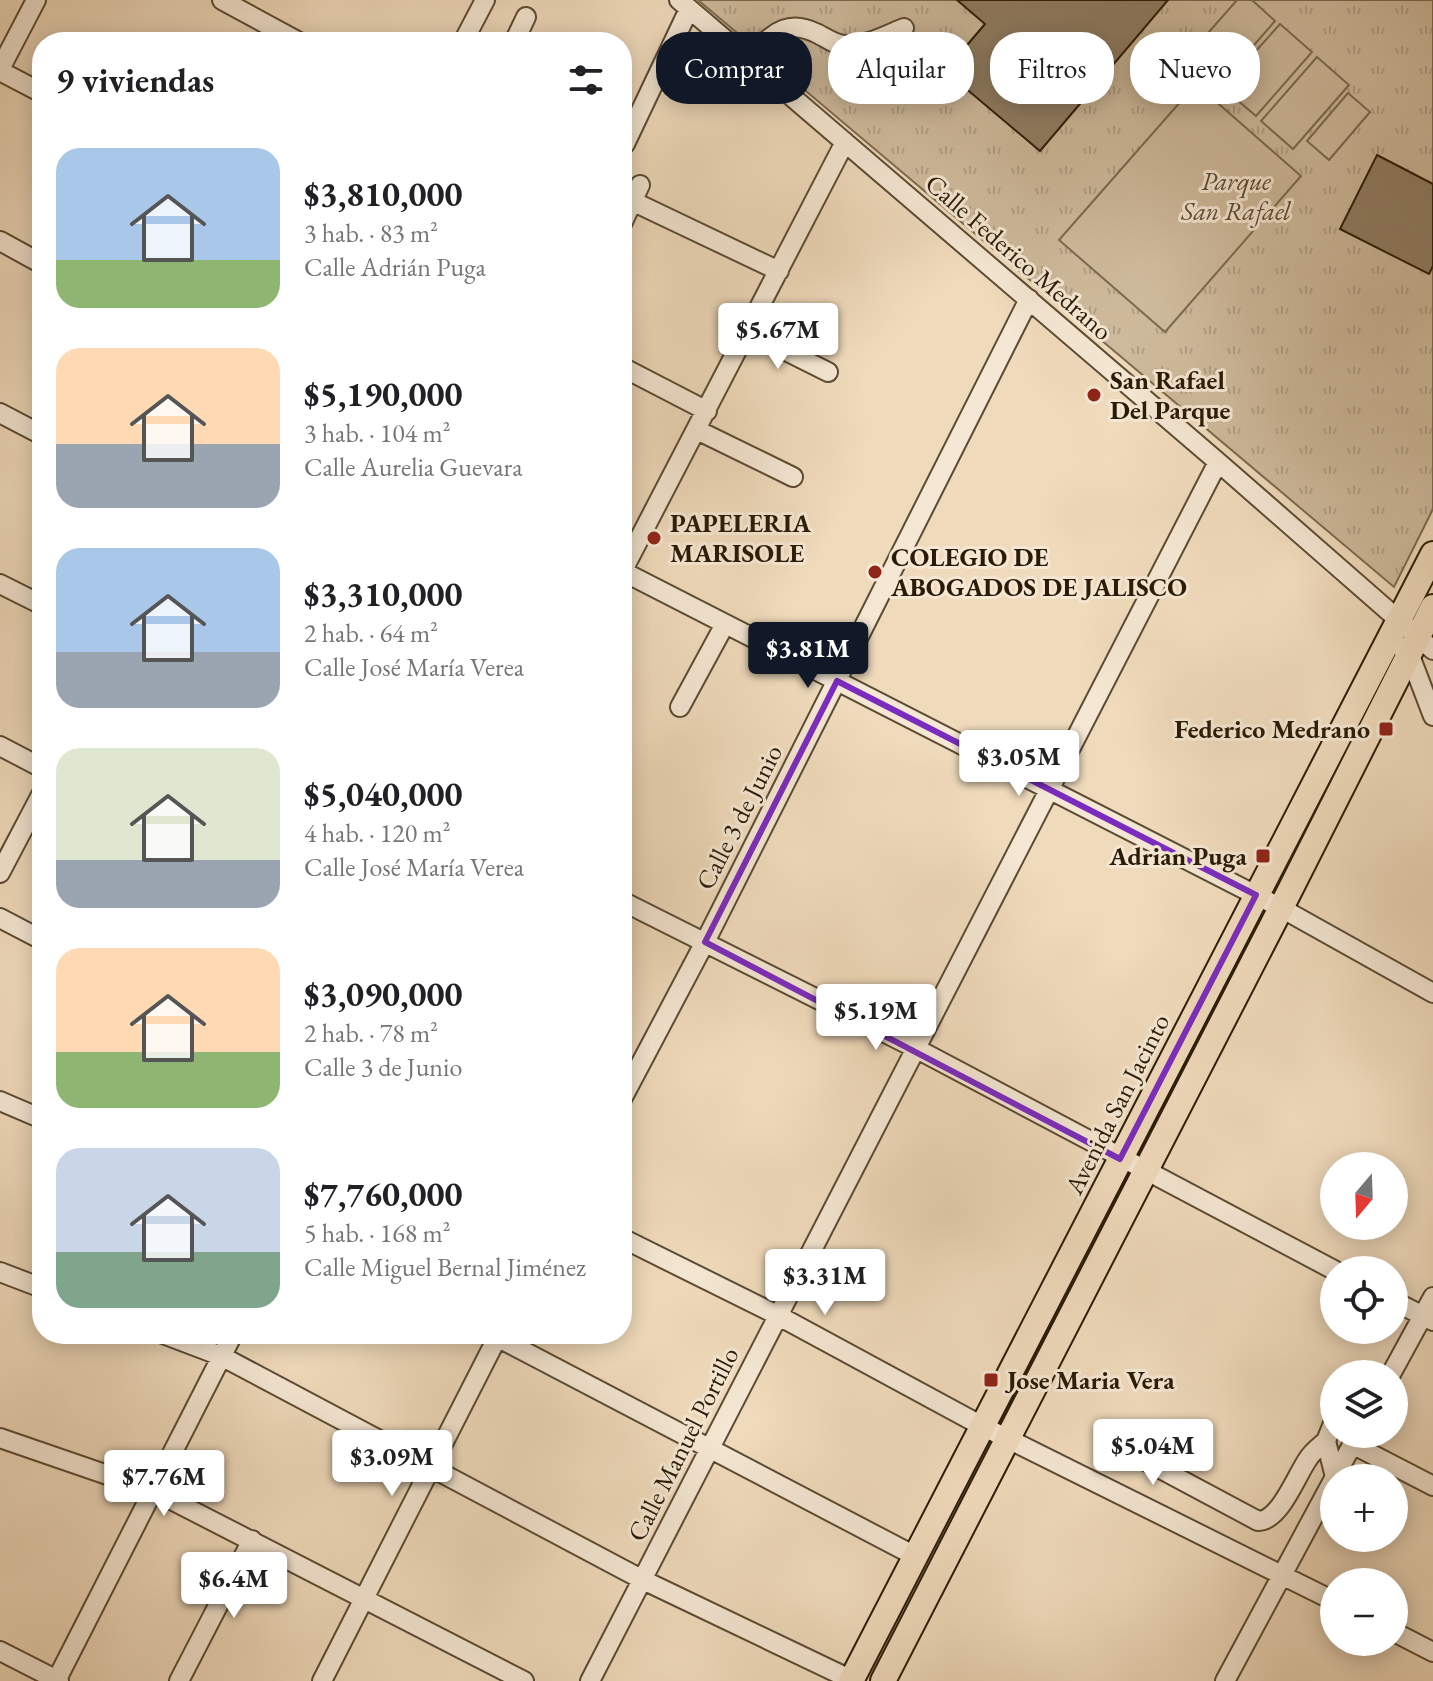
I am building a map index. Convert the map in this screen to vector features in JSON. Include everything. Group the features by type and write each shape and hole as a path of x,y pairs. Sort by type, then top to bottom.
{"main road":[{"name":"Avenida San Jacinto","path":"883,1681 1281,908 1410,640 1433,554"},
{"name":"Avenida San Jacinto","path":"852,1681 1256,895 1433,607"}],"street":[{"path":"32,88 0,70 36,0"},
{"path":"222,0 281,32"},
{"path":"468,32 485,0"},
{"path":"632,127 684,4"},
{"name":"Calle Federico Medrano","path":"684,4 717,32"},
{"path":"519,32 526,17"},
{"path":"778,32 791,26 804,27 841,46 861,45 904,28"},
{"name":"Calle Federico Medrano","path":"801,104 1218,462 1410,640"},
{"path":"632,552 845,142"},
{"path":"632,202 636,193 779,271"},
{"path":"0,241 32,259"},
{"name":"Calle 3 de Junio","path":"632,1080 705,942 1029,299"},
{"path":"748,332 828,372"},
{"path":"632,372 707,411"},
{"path":"0,413 32,430"},
{"path":"697,430 793,477"},
{"name":"Calle Manuel Portillo","path":"590,1681 1218,462"},
{"path":"632,576 1281,908 1433,993"},
{"path":"0,584 32,600"},
{"path":"680,707 725,624"},
{"path":"1410,640 1433,716"},
{"path":"0,746 32,763"},
{"path":"0,873 32,812"},
{"path":"632,906 917,1049 1320,1263"},
{"path":"0,918 32,935"},
{"path":"0,1101 32,1115"},
{"path":"632,1243 777,1315 1006,1439 1320,1594"},
{"path":"0,1272 32,1284"},
{"path":"1400,1360 1428,1319 1433,1297"},
{"path":"1408,1308 1428,1319"},
{"path":"189,1344 221,1356 643,1580 852,1681"},
{"path":"0,1651 57,1681 228,1344"},
{"path":"322,1681 492,1344"},
{"path":"513,1344 915,1556"},
{"path":"0,1438 154,1491 524,1681"},
{"path":"1142,1459 1258,1521 1264,1521 1274,1515 1309,1457 1320,1447"},
{"path":"1370,1448 1433,1486"},
{"path":"1225,1681 1320,1504"},
{"path":"179,1681 252,1540"},
{"path":"1408,1639 1433,1652"}],"highlighted area":[{"path":"837,681 1256,895 1120,1159 705,942"}],"green space":[{"name":"Parque San Rafael","path":"698,0 1433,0 1433,509 1394,587 812,96 812,32 736,32"},
{"path":"1237,0 1252,0 1275,21 1260,38 1260,32 1209,32"},
{"path":"1280,24 1312,52 1256,116 1242,104 1260,104 1260,46"},
{"path":"1317,57 1349,85 1293,149 1261,121"},
{"path":"1348,93 1370,112 1329,160 1307,141"},
{"path":"1178,104 1219,104 1301,176 1165,332 1059,240"}],"building":[{"path":"957,0 1168,0 1141,32 1130,32 1130,45 1114,64 1114,32 990,32 990,104 1080,104 1040,151 974,95 974,37 985,24"},
{"path":"1377,155 1433,184 1433,266 1429,274 1340,229"}],"place":[{"name":"San Rafael Del Parque","path":"1094,395"},
{"name":"PAPELERIA MARISOLE","path":"654,538"},
{"name":"COLEGIO DE ABOGADOS DE JALISCO","path":"875,572"},
{"name":"Federico Medrano","path":"1386,729"},
{"name":"Adrian Puga","path":"1263,856"},
{"name":"Jose Maria Vera","path":"991,1380"}]}
